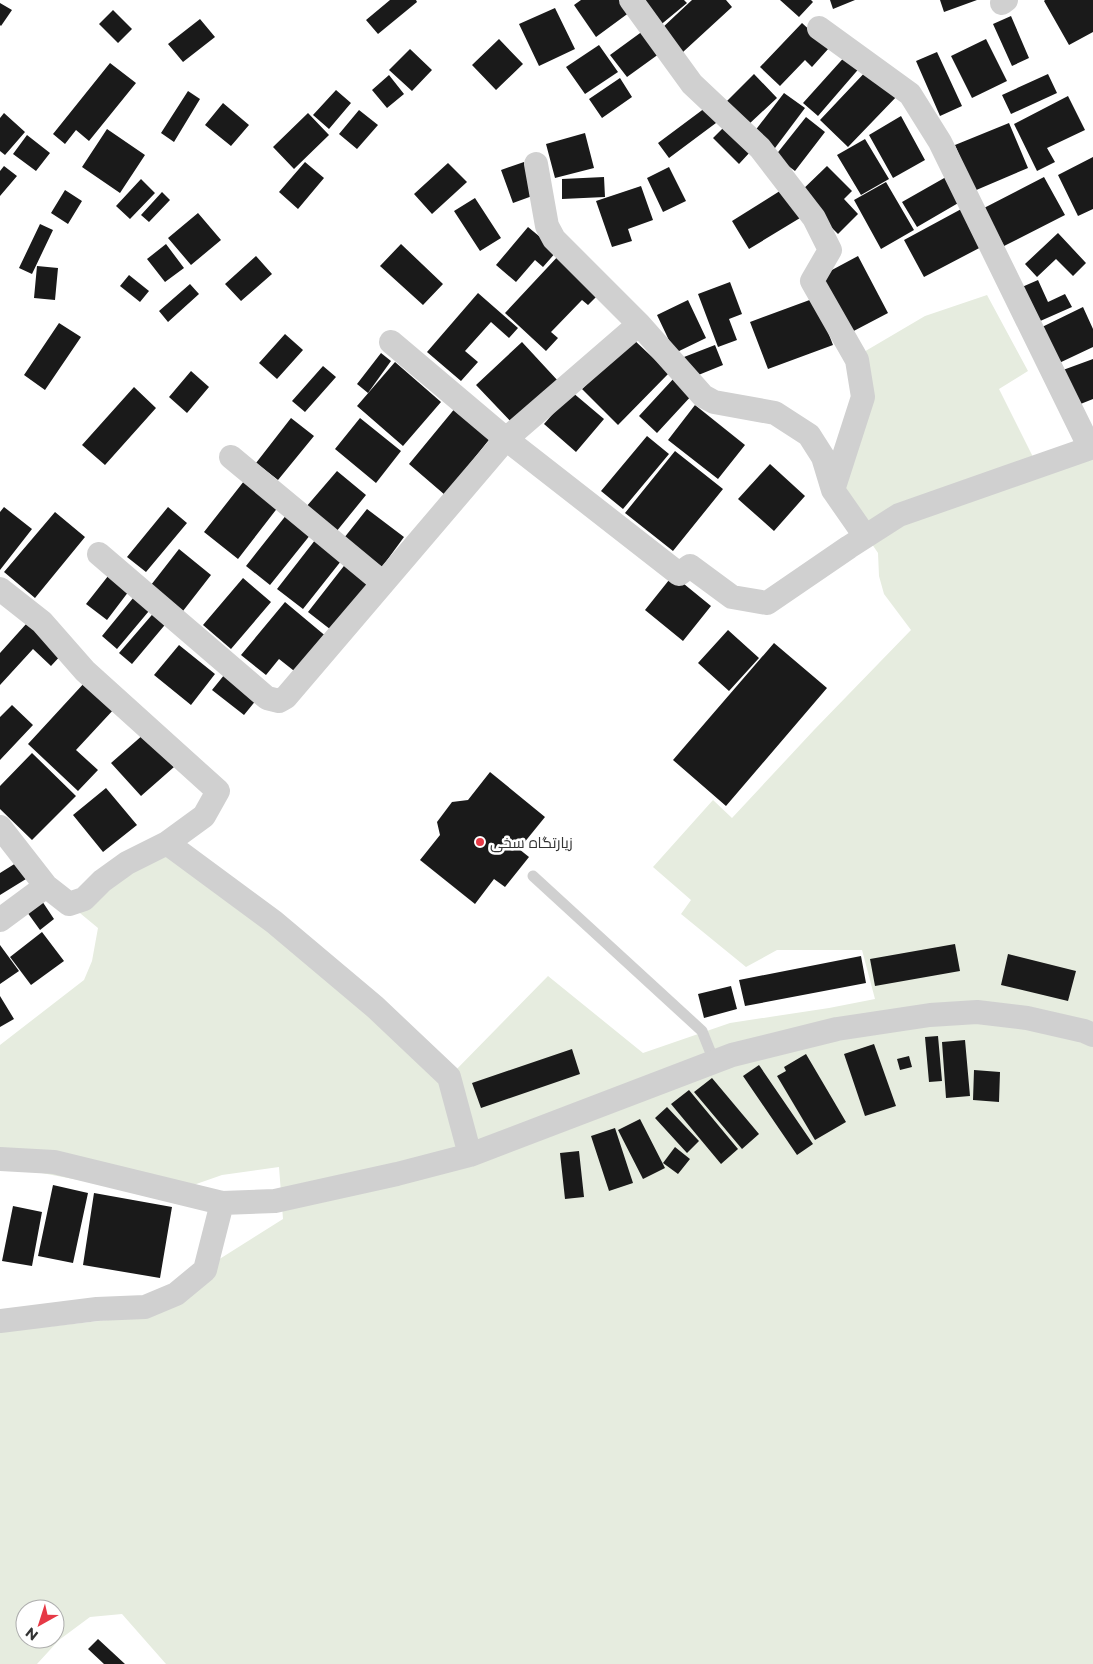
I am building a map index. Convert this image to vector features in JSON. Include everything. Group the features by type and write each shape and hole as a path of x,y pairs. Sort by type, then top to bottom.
{"street":[{"path":"631,0 692,84 760,148 814,218 830,250 812,281 857,360 863,397 833,490"},
{"path":"391,342 506,439 679,574 690,566 732,597 767,603 899,514 1091,447 940,142 910,94 819,28"},
{"path":"536,164 547,226 554,239 639,324 703,396 714,402 775,413 809,435 823,457 833,490 865,536"},
{"path":"99,554 267,698 279,701 286,697 506,439 639,324"},
{"path":"231,457 383,583"},
{"path":"0,589 42,622 85,671 218,792 204,816 167,843 127,863 102,881 84,899 69,904 46,886 0,827"},
{"path":"167,843 281,928 375,1007 449,1078 470,1155"},
{"path":"0,920 46,886"},
{"path":"0,1159 54,1162 222,1203 275,1201 397,1174 470,1155 732,1054 837,1029 930,1015 977,1012 1027,1018 1084,1031 1093,1035"},
{"path":"0,1321 97,1310 145,1307 176,1294 205,1270 222,1203"}],"lane":[{"path":"533,876 702,1031 714,1061"}],"shaded area":[{"path":"987,295 1028,371 999,389 1037,465 1093,446 1093,1664 166,1664 122,1614 90,1617 65,1636 65,1599 15,1599 15,1649 51,1649 37,1664 0,1664 0,1332 126,1318 283,1219 279,1167 222,1175 162,1196 0,1165 0,1045 84,980 92,961 98,928 69,904 167,843 449,1077 548,976 643,1053 730,1023 875,999 862,950 777,950 746,967 681,914 691,900 653,867 713,800 732,818 911,630 884,594 879,576 878,553 830,482 858,401 857,356 925,316"}],"building":[{"path":"390,0 416,0 417,2 378,34 366,20"},
{"path":"581,0 622,0 630,12 596,37 574,5"},
{"path":"639,0 684,0 687,3 658,27"},
{"path":"692,0 726,0 732,7 683,52 661,29"},
{"path":"780,0 811,0 813,2 799,17"},
{"path":"830,0 855,0 833,9"},
{"path":"940,0 977,0 944,12"},
{"path":"1045,0 1093,0 1093,32 1069,45"},
{"path":"0,3 12,10 1,26 0,25"},
{"path":"555,8 575,49 539,66 519,24"},
{"path":"113,10 132,29 118,43 99,24"},
{"path":"1011,16 1029,58 1012,66 993,24"},
{"path":"200,19 215,37 183,62 168,44"},
{"path":"802,23 829,48 812,67 805,60 780,86 760,67"},
{"path":"647,28 663,51 627,77 610,55"},
{"path":"499,39 523,64 496,90 472,65"},
{"path":"986,39 1007,81 972,98 951,56"},
{"path":"599,45 618,72 585,94 566,67"},
{"path":"410,49 432,70 412,91 389,70"},
{"path":"937,52 962,106 940,116 916,61"},
{"path":"848,53 862,65 818,116 803,103"},
{"path":"110,63 136,83 89,141 76,130 65,144 53,134"},
{"path":"870,67 899,94 848,147 820,120"},
{"path":"754,74 777,98 748,125 726,102"},
{"path":"1048,74 1057,93 1011,114 1002,95"},
{"path":"389,75 404,94 387,108 372,90"},
{"path":"620,78 632,97 602,118 589,99"},
{"path":"336,90 351,103 329,129 313,115"},
{"path":"188,91 200,99 174,142 161,133"},
{"path":"784,93 805,108 772,152 751,136"},
{"path":"1068,96 1085,130 1047,148 1055,162 1037,171 1014,124"},
{"path":"223,103 249,125 231,146 205,125"},
{"path":"709,105 720,120 669,158 658,143"},
{"path":"359,110 378,125 357,149 339,134"},
{"path":"4,113 25,132 5,155 0,151 0,118"},
{"path":"308,113 329,135 294,169 273,147"},
{"path":"901,116 925,160 893,178 869,135"},
{"path":"806,117 825,132 795,171 775,156"},
{"path":"1009,123 1028,168 974,191 955,145"},
{"path":"725,126 751,151 739,164 713,138"},
{"path":"107,129 145,155 120,193 82,167"},
{"path":"585,133 594,168 555,178 546,144"},
{"path":"27,135 50,153 36,171 13,154"},
{"path":"865,139 889,179 861,195 837,155"},
{"path":"1093,157 1093,209 1078,216 1058,175"},
{"path":"305,162 324,178 298,209 279,192"},
{"path":"524,162 535,195 513,203 501,170"},
{"path":"448,163 467,182 432,214 414,194"},
{"path":"4,166 17,176 0,196 0,171"},
{"path":"827,166 852,191 844,199 858,214 838,234 798,194"},
{"path":"669,167 686,201 663,212 647,178"},
{"path":"604,177 605,197 562,199 562,179"},
{"path":"946,177 960,202 917,227 902,202"},
{"path":"1044,177 1065,215 1004,246 984,208"},
{"path":"141,179 155,193 130,219 116,206"},
{"path":"886,182 914,230 881,249 854,200"},
{"path":"641,186 653,220 628,229 632,241 612,247 596,201"},
{"path":"783,189 800,218 749,249 732,221"},
{"path":"65,190 82,201 68,224 51,213"},
{"path":"162,192 170,200 149,222 141,215"},
{"path":"475,198 501,238 480,251 454,211"},
{"path":"965,207 985,245 924,277 904,240"},
{"path":"198,213 221,240 191,265 168,238"},
{"path":"40,224 53,230 32,274 19,268"},
{"path":"528,227 557,251 543,267 535,260 516,282 496,265"},
{"path":"1058,233 1086,263 1073,276 1056,259 1037,277 1025,264"},
{"path":"166,244 184,268 165,282 147,259"},
{"path":"401,244 443,284 423,305 380,266"},
{"path":"561,253 602,291 588,305 582,300 551,332 558,338 546,351 505,313"},
{"path":"256,256 272,274 241,301 225,284"},
{"path":"858,256 888,313 848,334 817,278"},
{"path":"37,266 58,268 55,300 34,298"},
{"path":"129,275 149,291 140,302 120,286"},
{"path":"1038,280 1048,302 1065,294 1072,307 1038,322 1022,287"},
{"path":"730,282 742,314 729,319 737,340 718,347 698,294"},
{"path":"190,284 199,294 168,322 159,311"},
{"path":"478,293 518,328 509,338 491,322 465,351 478,362 461,381 427,352"},
{"path":"815,298 833,345 768,369 750,322"},
{"path":"688,300 706,338 675,353 657,315"},
{"path":"1083,307 1093,329 1093,347 1057,364 1040,328"},
{"path":"59,323 81,337 45,390 24,375"},
{"path":"285,334 303,350 277,379 259,363"},
{"path":"632,338 669,373 618,425 582,389"},
{"path":"522,342 559,382 514,425 476,385"},
{"path":"715,345 723,365 691,378 684,357"},
{"path":"381,353 391,361 368,393 357,384"},
{"path":"1093,359 1093,399 1078,405 1063,370"},
{"path":"395,362 441,402 403,446 357,406"},
{"path":"323,366 336,377 305,412 292,401"},
{"path":"191,371 209,387 187,413 169,397"},
{"path":"675,377 693,394 657,433 639,416"},
{"path":"134,387 156,408 105,465 82,445"},
{"path":"572,392 604,419 576,452 544,424"},
{"path":"695,405 745,445 718,479 668,440"},
{"path":"456,407 492,436 445,495 409,464"},
{"path":"291,418 314,436 278,480 256,463"},
{"path":"360,418 401,451 376,483 335,449"},
{"path":"647,436 669,454 623,509 601,491"},
{"path":"675,451 723,489 673,551 625,513"},
{"path":"770,464 805,496 774,531 738,499"},
{"path":"337,471 366,495 336,532 306,507"},
{"path":"248,476 282,502 238,559 204,532"},
{"path":"4,507 32,529 0,570 0,512"},
{"path":"168,507 187,523 146,572 127,557"},
{"path":"291,509 315,529 270,585 246,566"},
{"path":"367,509 404,537 382,567 344,538"},
{"path":"55,512 85,537 35,598 4,572"},
{"path":"319,535 345,556 303,609 277,589"},
{"path":"179,549 211,575 183,611 151,585"},
{"path":"347,562 374,584 335,633 308,612"},
{"path":"112,571 132,587 107,620 86,604"},
{"path":"673,575 711,606 683,641 645,610"},
{"path":"243,578 271,602 231,649 203,625"},
{"path":"138,592 154,605 117,649 102,636"},
{"path":"285,602 328,638 298,674 279,659 266,675 241,655"},
{"path":"157,609 169,620 132,664 119,653"},
{"path":"27,623 62,654 51,666 33,649 0,685 0,653"},
{"path":"728,630 759,658 729,691 698,663"},
{"path":"774,643 827,688 726,806 673,760"},
{"path":"179,645 215,674 191,705 154,675"},
{"path":"229,669 261,694 244,715 212,690"},
{"path":"86,681 115,708 76,750 98,770 78,791 28,744"},
{"path":"12,705 33,725 0,760 0,717"},
{"path":"144,734 174,767 141,796 111,763"},
{"path":"32,753 76,796 32,840 0,809 0,786"},
{"name":"زیارتگاه سخی","path":"490,772 545,817 519,849 529,857 505,887 494,879 475,904 420,860 440,835 437,822 452,802 468,800"},
{"path":"106,788 137,825 103,852 73,815"},
{"path":"16,863 26,879 0,895 0,873"},
{"path":"42,901 54,919 40,930 27,912"},
{"path":"42,932 64,961 31,985 10,957"},
{"path":"955,944 960,971 875,986 870,959"},
{"path":"0,945 19,971 0,984"},
{"path":"1008,954 1076,971 1068,1001 1001,985"},
{"path":"861,956 866,983 745,1006 739,980"},
{"path":"731,986 737,1009 704,1018 698,994"},
{"path":"0,996 14,1019 0,1027"},
{"path":"938,1036 942,1081 929,1082 925,1037"},
{"path":"965,1040 970,1096 946,1098 942,1042"},
{"path":"874,1044 896,1106 865,1116 844,1054"},
{"path":"572,1049 580,1074 481,1108 472,1083"},
{"path":"806,1054 846,1122 815,1140 777,1076 786,1071 784,1067"},
{"path":"909,1056 912,1067 900,1070 897,1059"},
{"path":"759,1065 813,1144 797,1155 743,1076"},
{"path":"974,1070 1000,1072 999,1102 973,1100"},
{"path":"712,1078 759,1134 742,1149 694,1092"},
{"path":"689,1090 738,1149 721,1164 671,1104"},
{"path":"667,1107 699,1141 687,1153 655,1118"},
{"path":"640,1119 665,1168 643,1179 618,1130"},
{"path":"615,1128 633,1183 609,1191 591,1136"},
{"path":"675,1147 690,1159 678,1174 663,1163"},
{"path":"579,1151 584,1197 565,1199 560,1153"},
{"path":"53,1185 88,1193 73,1263 38,1256"},
{"path":"94,1193 172,1207 160,1278 83,1265"},
{"path":"13,1206 42,1212 32,1266 2,1261"},
{"path":"98,1639 125,1664 104,1664 88,1649"}],"place":[{"name":"زیارتگاه سخی","path":"480,842"}]}
